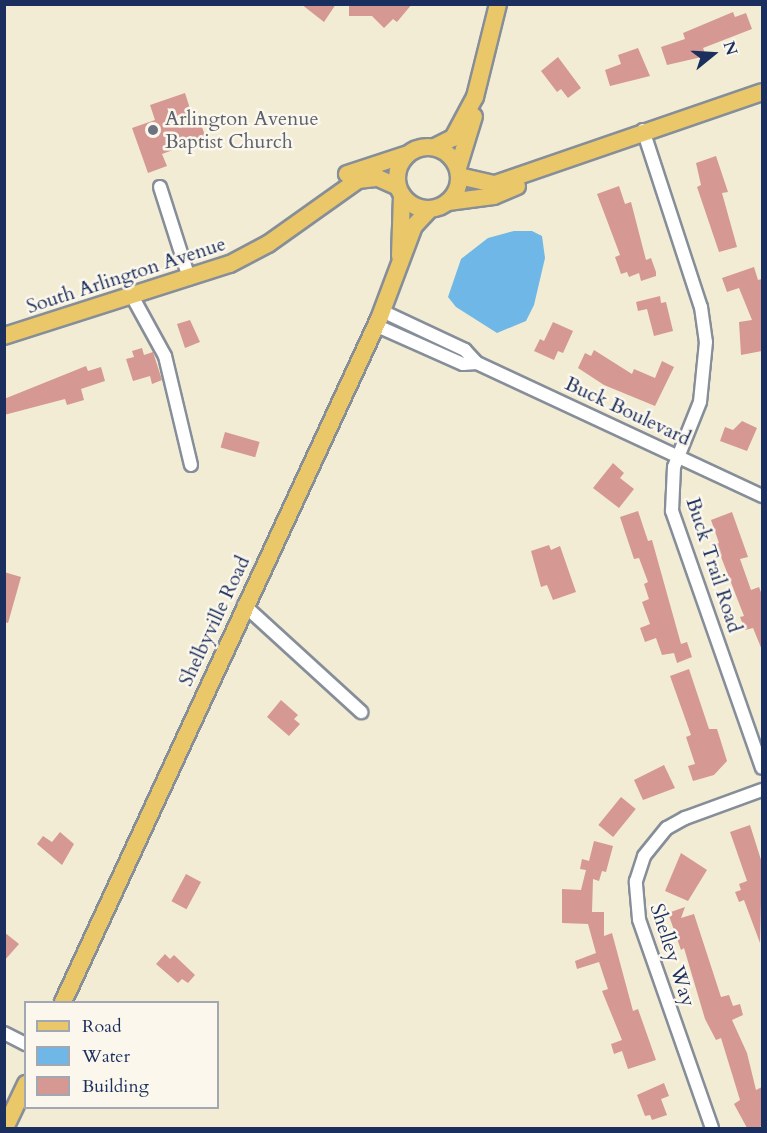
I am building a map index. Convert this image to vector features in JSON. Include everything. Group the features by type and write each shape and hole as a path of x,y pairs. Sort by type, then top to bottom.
{"main road":[{"path":"448,202 456,192 459,172 473,123 475,97 498,4"},
{"path":"435,147 449,155 459,172 489,184 527,174 644,130 762,92"},
{"path":"400,257 397,244 400,191 398,171 408,154 419,148 435,147 453,138 475,97"},
{"name":"South Arlington Avenue","path":"316,207 327,190 349,173 408,154"},
{"path":"400,257 407,249 417,221 430,209 448,202 501,194 519,185 527,174"},
{"name":"South Arlington Avenue","path":"4,336 189,278 243,258 316,207 364,178 378,178 400,191"},
{"path":"400,191 414,206 430,209"},
{"name":"Shelbyville Road","path":"63,1001 244,605 379,318 400,257"},
{"path":"8,1123 24,1088"}],"street":[{"name":"Buck Trail Road","path":"644,130 704,324 702,390 678,455 672,479 672,511 762,768"},
{"path":"160,187 189,278"},
{"path":"132,296 165,356 177,418 191,465"},
{"name":"Buck Boulevard","path":"379,318 463,364 477,363 762,496"},
{"path":"244,605 361,712"},
{"name":"Shelley Way","path":"712,1128 639,919 636,881 651,846 672,825 762,790"},
{"path":"4,1033 24,1043"}],"water":[{"path":"514,231 532,231 542,236 545,258 534,305 526,321 497,333 456,307 448,297 461,259 488,238"}],"building":[{"path":"301,4 336,4 324,22"},
{"path":"349,4 412,4 397,22 393,19 384,28 372,16 349,16"},
{"path":"733,12 735,17 746,13 752,29 703,48 706,56 667,65 661,47 685,39 683,33"},
{"path":"638,48 650,76 610,86 605,70 621,64 618,55"},
{"path":"558,57 581,88 568,98 561,89 557,92 541,71"},
{"path":"185,93 194,121 199,119 206,138 162,154 167,166 148,173 132,128 155,120 150,105"},
{"path":"716,156 728,192 722,193 737,247 719,252 697,187 701,185 696,163"},
{"path":"619,186 625,204 631,202 646,260 651,258 656,272 656,276 641,281 639,273 629,277 627,272 621,274 615,257 620,255 597,194"},
{"path":"754,267 758,280 762,279 762,351 741,355 739,322 752,320 739,288 727,292 722,278"},
{"path":"660,296 661,303 666,302 673,331 654,336 647,309 638,311 636,302"},
{"path":"190,320 200,342 185,348 177,324"},
{"path":"553,322 573,331 563,353 558,351 554,360 534,351 540,339 544,341"},
{"path":"142,348 144,355 153,352 162,380 152,384 150,376 133,381 126,359 134,357 132,351"},
{"path":"594,350 632,374 634,369 655,378 662,361 674,367 655,406 604,385 578,368 585,353 591,356"},
{"path":"86,366 88,371 101,367 105,381 81,389 84,400 67,405 65,399 4,415 4,399"},
{"path":"742,421 757,428 747,451 720,441 725,427 733,430"},
{"path":"225,432 260,442 255,457 221,447"},
{"path":"613,463 624,473 620,478 634,489 619,508 593,488"},
{"path":"638,511 648,541 652,540 681,644 687,642 692,657 677,663 674,653 662,655 656,638 645,642 640,628 650,624 642,602 649,599 644,584 648,582 639,558 634,559 620,517"},
{"path":"732,512 748,557 740,559 751,590 759,587 762,595 762,650 753,628 745,630 740,617 744,616 716,544 719,543 711,520"},
{"path":"549,545 551,550 560,546 576,592 553,600 547,585 541,587 531,551"},
{"path":"4,572 21,577 8,623 4,622"},
{"path":"689,669 709,729 717,729 727,761 714,775 693,781 688,766 695,764 686,737 691,735 670,676"},
{"path":"281,700 298,715 294,719 300,724 289,736 267,717"},
{"path":"664,765 675,788 643,800 634,780"},
{"path":"621,797 636,809 613,837 598,825"},
{"path":"750,825 762,863 760,943 744,900 739,902 735,892 741,890 739,884 747,881 730,832"},
{"path":"60,832 74,844 62,865 37,844 43,836 52,842"},
{"path":"594,841 613,846 606,872 602,871 599,881 593,879 592,912 604,912 604,936 612,933 633,1011 638,1009 656,1060 628,1069 622,1051 614,1054 611,1044 622,1040 602,991 608,989 599,962 577,969 575,961 596,953 588,924 562,923 562,889 581,890 586,870 580,869 582,859 589,861"},
{"path":"681,853 707,870 688,901 665,891"},
{"path":"186,874 201,882 186,909 171,901"},
{"path":"685,907 681,918 694,914 721,997 729,995 733,1006 740,1004 743,1015 732,1020 747,1053 756,1090 762,1087 762,1126 758,1128 747,1128 734,1104 740,1100 721,1038 716,1040 705,1019 684,948 681,950 668,913"},
{"path":"4,932 19,944 4,961"},
{"path":"165,954 170,959 174,955 195,975 188,983 182,979 178,983 156,964"},
{"path":"664,1083 669,1096 661,1099 667,1115 652,1120 650,1115 645,1116 637,1095"}],"place":[{"name":"Arlington Avenue Baptist Church","path":"153,130"}]}
